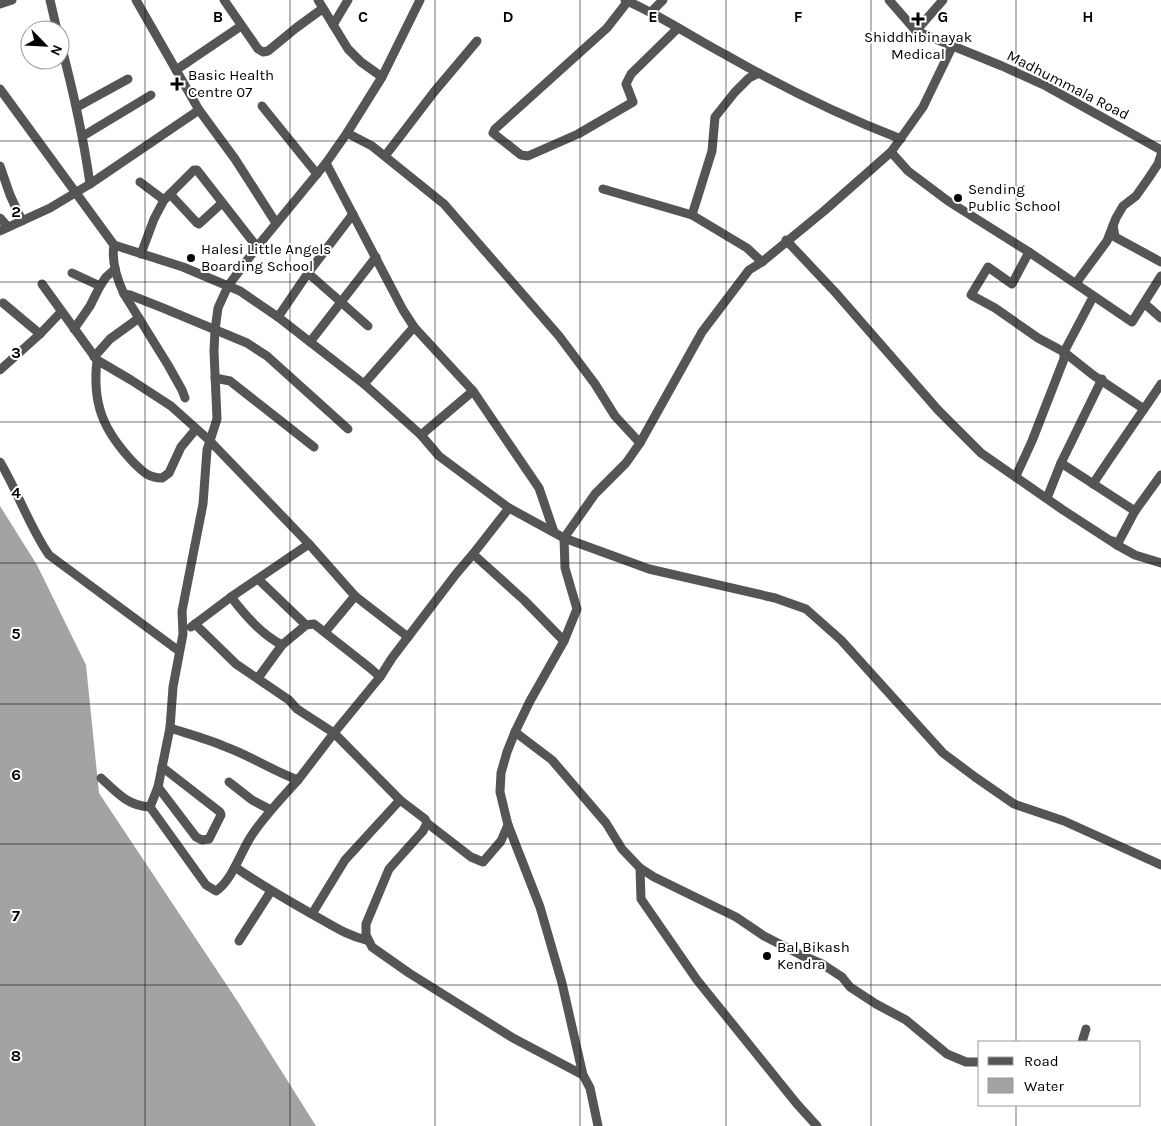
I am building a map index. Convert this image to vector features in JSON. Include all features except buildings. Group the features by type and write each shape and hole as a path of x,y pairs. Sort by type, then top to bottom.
{"street":[{"path":"0,4 12,0"},
{"path":"50,0 55,20"},
{"path":"136,0 199,110 276,223"},
{"path":"224,0 258,49 263,52 268,51 322,9"},
{"path":"318,0 348,49 360,62 382,77"},
{"path":"333,26 348,0"},
{"path":"150,806 158,787 170,728 173,687 183,634 182,611 203,504 205,465 209,440 217,419 215,330 218,308 228,286 256,247 326,163 347,133 382,77 420,0"},
{"path":"651,12 663,0"},
{"name":"Madhummala Road","path":"889,0 916,31 1046,86 1161,150"},
{"path":"916,31 942,0"},
{"path":"678,28 631,74 626,84 633,102 578,134 528,156 521,155 493,133 495,129 607,28 626,1 651,12 759,73 854,121 901,139"},
{"path":"176,70 241,26"},
{"path":"385,156 477,40"},
{"path":"598,1126 590,1088 583,1075 562,982 540,907 508,825 500,792 507,752 515,732 564,641 577,609 565,568 564,538 595,494 626,463 640,443 702,332 749,270 762,262 786,240 824,211 891,152 923,107 952,47"},
{"path":"67,70 83,136 90,184"},
{"path":"692,215 712,151 715,117 749,78 759,73"},
{"path":"77,107 128,79"},
{"path":"0,89 114,245 183,268 240,291 278,317 364,384 421,435 439,456 509,508 564,538 649,569 775,598 806,608 841,640 943,753 975,777 1014,804 1064,822 1161,865"},
{"path":"83,136 152,95"},
{"path":"262,106 317,174"},
{"path":"0,218 4,229 50,208 90,184 199,110"},
{"path":"347,133 372,146 444,204 560,336 595,384 615,416 640,443"},
{"path":"891,152 908,171 948,200 1076,283 1132,322 1161,276"},
{"path":"1076,283 1107,241 1113,224 1123,206 1136,196 1158,164 1161,155"},
{"path":"326,163 403,310 414,326 473,391 539,488 554,532"},
{"path":"0,166 22,221"},
{"path":"141,254 154,220 167,197 194,170 197,170 256,247"},
{"path":"140,182 167,197 200,224 222,203"},
{"path":"603,189 692,215 747,248 762,262"},
{"path":"278,317 308,273 353,214"},
{"path":"1113,224 1115,237 1161,262"},
{"path":"786,240 835,292 938,410 981,452 1117,545 1161,563"},
{"path":"114,245 112,256 124,294 168,365 182,390 184,398"},
{"path":"1029,252 1012,284 988,267 971,295 995,308 1038,338 1064,352 1144,409"},
{"path":"310,342 376,257"},
{"path":"74,329 106,277 115,269"},
{"path":"72,273 100,286"},
{"path":"308,273 368,326"},
{"path":"42,284 95,359 163,401 209,440 309,544 355,596 408,637"},
{"path":"124,294 155,304 247,342 267,356 348,429"},
{"path":"1016,476 1064,359 1064,352 1094,297"},
{"path":"3,304 40,334"},
{"path":"1145,304 1161,318"},
{"path":"0,370 61,312"},
{"path":"139,318 110,339 95,359 95,380 99,408 107,430 144,474 162,478 168,473 181,447 196,429"},
{"path":"364,384 414,326"},
{"path":"215,378 230,381 314,447"},
{"path":"1047,498 1061,463 1102,379"},
{"path":"1093,484 1161,384"},
{"path":"421,435 473,391"},
{"path":"0,462 40,542 49,555 179,651"},
{"path":"1061,463 1135,511"},
{"path":"1117,545 1135,511 1161,475"},
{"path":"150,806 206,885 216,891 221,887 235,867 250,838 271,810 298,780 380,677 392,658 456,574 509,508"},
{"path":"1110,539 1117,545"},
{"path":"183,634 230,597 309,544"},
{"path":"473,554 524,600 564,641"},
{"path":"258,579 306,625"},
{"path":"325,632 355,596"},
{"path":"230,597 242,612 261,630 272,640 282,645"},
{"path":"196,624 236,664 289,700 297,710 334,733 400,800 471,857 483,862 501,841 508,825"},
{"path":"258,678 282,645 306,625 314,624 380,677"},
{"path":"170,728 227,747 298,780"},
{"path":"515,732 552,760 606,823 622,848 640,868 654,878 736,917 764,936 822,964 842,977 850,987 906,1020 947,1054 966,1062 978,1062"},
{"path":"158,787 196,837 202,840 209,839 221,815 220,812 162,767"},
{"path":"102,778 131,802 138,806 150,806"},
{"path":"229,782 252,800 271,810"},
{"path":"312,914 345,860 400,800"},
{"path":"427,823 423,832 389,869 366,924 366,934 372,947 513,1038 583,1075"},
{"path":"235,867 271,891 349,936 369,941"},
{"path":"640,868 641,899 697,980 817,1126"},
{"path":"239,941 271,891"},
{"path":"1082,1041 1086,1029"}],"water":[{"path":"0,506 37,565 86,665 99,793 238,1002 316,1126 0,1126"}],"place":[{"name":"Shiddhibinayak Medical","path":"918,19"},
{"name":"Basic Health Centre 07","path":"177,84"},
{"name":"Sending Public School","path":"958,198"},
{"name":"Halesi Little Angels Boarding School","path":"191,258"},
{"name":"Bal Bikash Kendra","path":"767,956"}]}
